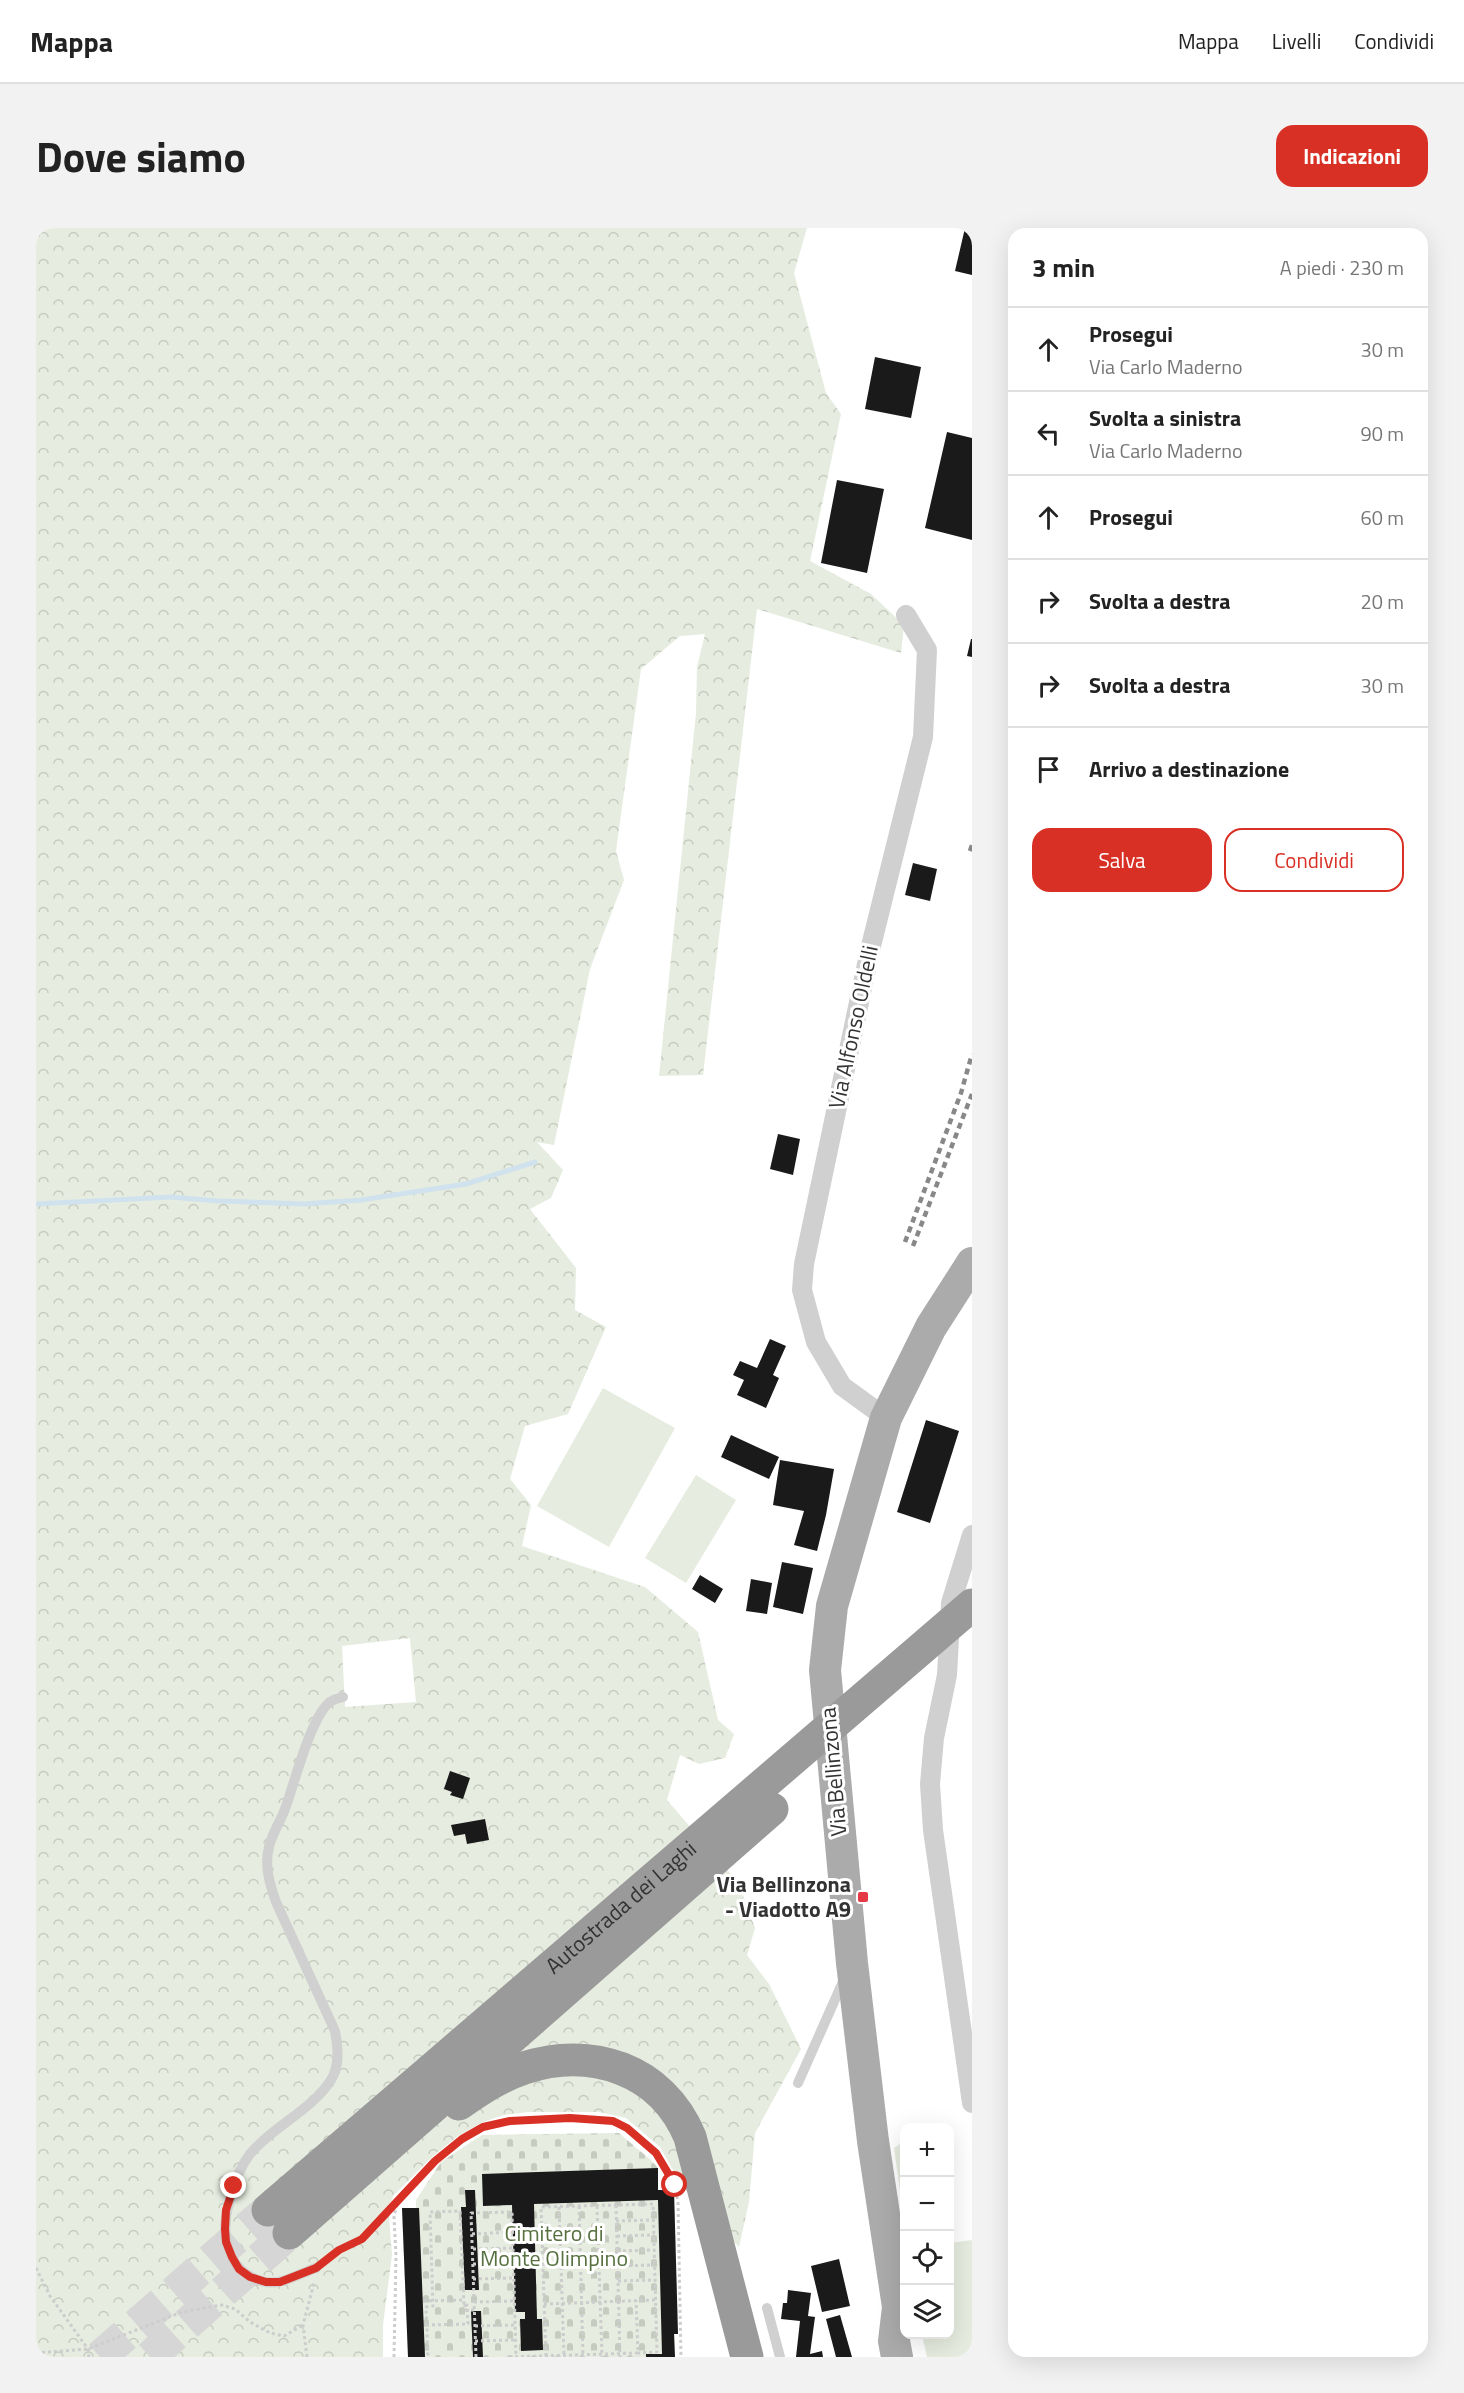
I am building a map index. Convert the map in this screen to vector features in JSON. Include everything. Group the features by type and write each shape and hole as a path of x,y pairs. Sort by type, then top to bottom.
{"highway":[{"name":"Autostrada dei Laghi","path":"747,2357 697,2158 686,2127 674,2108 656,2089 638,2076 610,2065 588,2060 562,2060 522,2069 492,2082 288,2219 697,1858 972,1605"},
{"name":"Autostrada dei Laghi","path":"697,1858 972,1634"}],"main road":[{"name":"Via Bellinzona","path":"900,2298 873,2141 852,1963 825,1670 832,1606 886,1418 931,1327 972,1263"},
{"name":"Via Bellinzona","path":"897,2357 894,2341 900,2329"},
{"name":"Via Bellinzona","path":"910,2339 917,2357"}],"street":[{"name":"Via Alfonso Oldelli","path":"886,1418 842,1386 816,1342 802,1290 804,1264 870,950 923,737 927,650 906,615"},
{"path":"972,1535 951,1603 947,1675 934,1738 930,1784 933,1830 972,2103"}],"lane":[{"path":"316,2268 280,2282 266,2282 250,2277 239,2269 232,2257 226,2242 225,2229 226,2210 234,2186 250,2154 313,2100 331,2080 336,2068 338,2050 335,2031 276,1902 267,1868 268,1848 285,1810 316,1725 330,1702 343,1697"},
{"path":"798,2083 852,1963"},
{"path":"767,2308 780,2357"}],"path":[{"path":"307,2357 303,2325 312,2294 316,2268 339,2250 362,2239 435,2161 462,2139 483,2127 510,2121 570,2118 613,2121 627,2128 656,2153 675,2185 678,2202 681,2357"},
{"path":"394,2357 396,2256 394,2217 398,2198"},
{"path":"509,2357 638,2355 657,2352 653,2204 541,2207 546,2356"},
{"path":"597,2205 602,2355"},
{"path":"616,2205 620,2355"},
{"path":"559,2206 564,2356"},
{"path":"579,2206 583,2356"},
{"path":"428,2357 426,2307 433,2306 430,2212 460,2211 465,2310 474,2310"},
{"path":"476,2357 471,2213 512,2212 516,2357"},
{"path":"616,2221 653,2220"},
{"path":"472,2234 512,2232"},
{"path":"617,2236 654,2235"},
{"path":"473,2249 513,2248"},
{"path":"617,2251 654,2250"},
{"path":"473,2264 513,2263"},
{"path":"617,2266 654,2265"},
{"path":"36,2268 50,2296 88,2349 89,2357"},
{"path":"473,2279 514,2278"},
{"path":"618,2282 655,2280"},
{"path":"426,2325 468,2324 464,2295 474,2295"},
{"path":"636,2300 638,2355"},
{"path":"544,2304 655,2300"},
{"path":"423,2301 464,2301"},
{"path":"474,2302 514,2301"},
{"path":"36,2353 88,2349 182,2312 222,2305 235,2309 250,2322 270,2333 285,2336 303,2325"},
{"path":"475,2326 515,2325"},
{"path":"475,2342 516,2340"}],"green space":[{"path":"36,228 807,228 794,273 826,393 841,414 810,561 871,594 904,625 901,653 757,609 703,1075 659,1076 696,713 697,667 705,634 680,636 641,669 616,851 624,880 590,969 554,1145 537,1142 563,1170 551,1198 530,1209 576,1268 575,1310 606,1327 568,1414 525,1426 510,1479 531,1505 522,1546 645,1587 698,1632 718,1720 734,1734 725,1758 699,1764 680,1755 667,1800 738,1882 755,1928 747,1955 769,1984 801,2049 755,2133 749,2202 739,2247 682,2186 660,2147 626,2118 599,2112 528,2112 504,2115 483,2122 458,2136 433,2156 393,2196 389,2217 392,2255 383,2325 383,2357 36,2357","holes":["410,1638 416,1702 345,1707 342,1646"]},
{"path":"603,1388 675,1428 609,1547 537,1506"},
{"path":"696,1475 736,1500 686,1583 645,1558"},
{"name":"Cimitero di Monte Olimpino","path":"619,2133 658,2168 658,2190 674,2190 678,2334 675,2334 675,2357 408,2357 402,2208 416,2208 416,2200 441,2162 482,2135"},
{"path":"900,2144 900,2190 894,2148"},
{"path":"972,2240 972,2357 927,2357 923,2339 954,2339 954,2242"}],"building":[{"path":"965,228 972,228 972,275 955,271"},
{"path":"875,357 921,367 911,418 865,409"},
{"path":"947,432 972,438 972,540 925,528"},
{"path":"837,480 884,489 867,573 821,563"},
{"path":"972,639 972,657 967,656"},
{"path":"913,863 937,869 930,901 905,895"},
{"path":"778,1134 800,1139 793,1175 770,1169"},
{"path":"770,1339 786,1346 773,1375 779,1378 766,1408 737,1395 744,1380 733,1375 740,1361 757,1368"},
{"path":"926,1420 959,1431 930,1523 897,1512"},
{"path":"731,1435 779,1457 769,1479 721,1457"},
{"path":"780,1460 834,1469 817,1551 794,1545 804,1511 773,1505"},
{"path":"782,1562 813,1568 803,1614 773,1607"},
{"path":"700,1575 723,1589 715,1603 692,1589"},
{"path":"751,1579 772,1583 767,1614 746,1611"},
{"path":"450,1771 470,1778 463,1799 450,1795 452,1792 444,1789"},
{"path":"485,1819 489,1840 467,1844 465,1834 454,1836 451,1825"},
{"path":"658,2168 658,2190 674,2190 678,2334 674,2334 675,2357 646,2357 646,2354 662,2354 658,2200 534,2204 537,2319 542,2319 543,2350 521,2351 520,2319 525,2319 525,2312 515,2312 512,2205 483,2206 482,2174"},
{"path":"465,2190 475,2190 479,2290 465,2290 461,2207 466,2207"},
{"path":"402,2208 419,2208 425,2357 408,2357"},
{"path":"839,2259 850,2306 822,2312 811,2266"},
{"path":"788,2290 811,2293 808,2316 815,2317 810,2354 822,2351 823,2357 796,2357 800,2321 781,2319 783,2303 787,2303"},
{"path":"471,2311 481,2311 483,2357 473,2357"},
{"path":"840,2315 852,2357 836,2357 826,2319"}],"waterway":[{"path":"36,1204 171,1197 304,1204 361,1200 466,1184 535,1162"}],"tunnel":[{"path":"100,2357 268,2210"},
{"path":"150,2357 289,2233"}],"railway":[{"path":"970,851 972,845"},
{"path":"905,1242 961,1093 972,1054"},
{"path":"913,1246 972,1094"}],"place":[{"name":"Via Bellinzona - Viadotto A9","path":"863,1897"}],"route":[{"path":"234,2186 226,2210 225,2229 226,2242 232,2257 239,2269 250,2277 266,2282 280,2282 316,2268 339,2250 362,2239 435,2161 462,2139 483,2127 510,2121 570,2118 613,2121 627,2128 656,2153 675,2185"}]}
